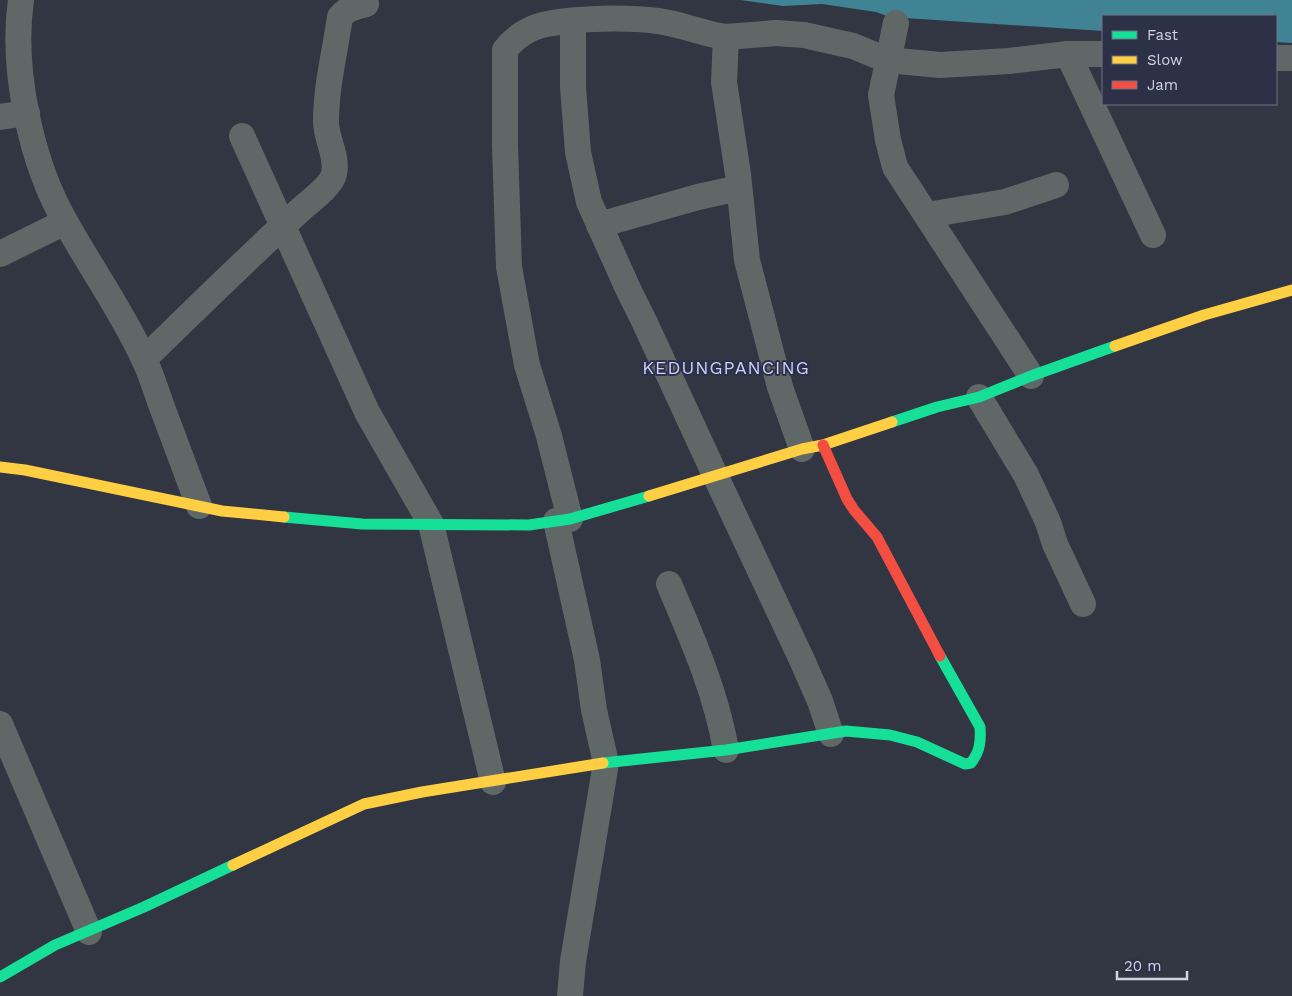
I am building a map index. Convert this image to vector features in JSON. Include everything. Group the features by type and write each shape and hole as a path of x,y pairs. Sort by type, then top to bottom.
{"street":[{"path":"21,0 18,19 22,87 36,150 50,190 65,222 108,291 144,359 199,506"},
{"path":"144,359 329,184 334,174 332,149 325,124 328,80 333,64 340,17 350,8 366,4"},
{"path":"570,996 575,952 606,763 594,710 549,436 527,365 509,267 505,136 506,50 512,41 520,35 545,24 606,19 658,21 686,26 710,35 726,37 776,33 804,35 853,46 887,60 940,65 1009,61 1068,54 1102,54"},
{"path":"573,22 573,87 578,152 589,202 802,660 820,701 831,734"},
{"path":"896,23 881,95 888,140 895,166 1030,376"},
{"path":"0,977 55,945 89,932 364,804 422,792 606,763 726,750 846,731 890,735 917,742 965,764 971,763 978,754 981,738 980,727 955,685 891,561 878,537 854,510 812,447 780,387 747,260 724,82 726,37"},
{"path":"1068,54 1153,235"},
{"path":"1277,58 1292,58"},
{"path":"0,117 27,114"},
{"path":"242,136 367,412 431,524 493,782"},
{"path":"927,215 1004,202 1056,185"},
{"path":"599,226 698,197 739,188"},
{"path":"0,254 65,222"},
{"path":"0,467 25,470 222,511 362,524 528,525 563,520 716,477 937,407 979,397 1030,376 1204,315 1292,290"},
{"path":"979,397 1026,475 1083,604"},
{"path":"669,584 707,676 721,722 726,750"},
{"path":"0,724 89,932"}],"water":[{"path":"740,0 1292,0 1292,43 1277,42 1277,15 1102,15 1102,31 890,17 876,12 822,4 783,6"}],"traffic: fast":[{"path":"892,422 937,407 979,397 1115,346"},
{"path":"284,517 362,524 529,525 570,519 649,496"},
{"path":"603,763 726,750 846,731 890,735 917,742 965,764 971,763 979,746 980,727 940,656"},
{"path":"0,977 55,945 144,907 233,865"}],"traffic: slow":[{"path":"1115,346 1204,315 1292,290"},
{"path":"649,496 802,449 823,445 892,422"},
{"path":"0,467 25,470 222,511 284,517"},
{"path":"233,865 364,804 422,792 603,763"}],"traffic: jam":[{"path":"823,445 847,499 877,537 940,656"}],"district":[{"name":"KEDUNGPANCING","path":"726,368"}]}
